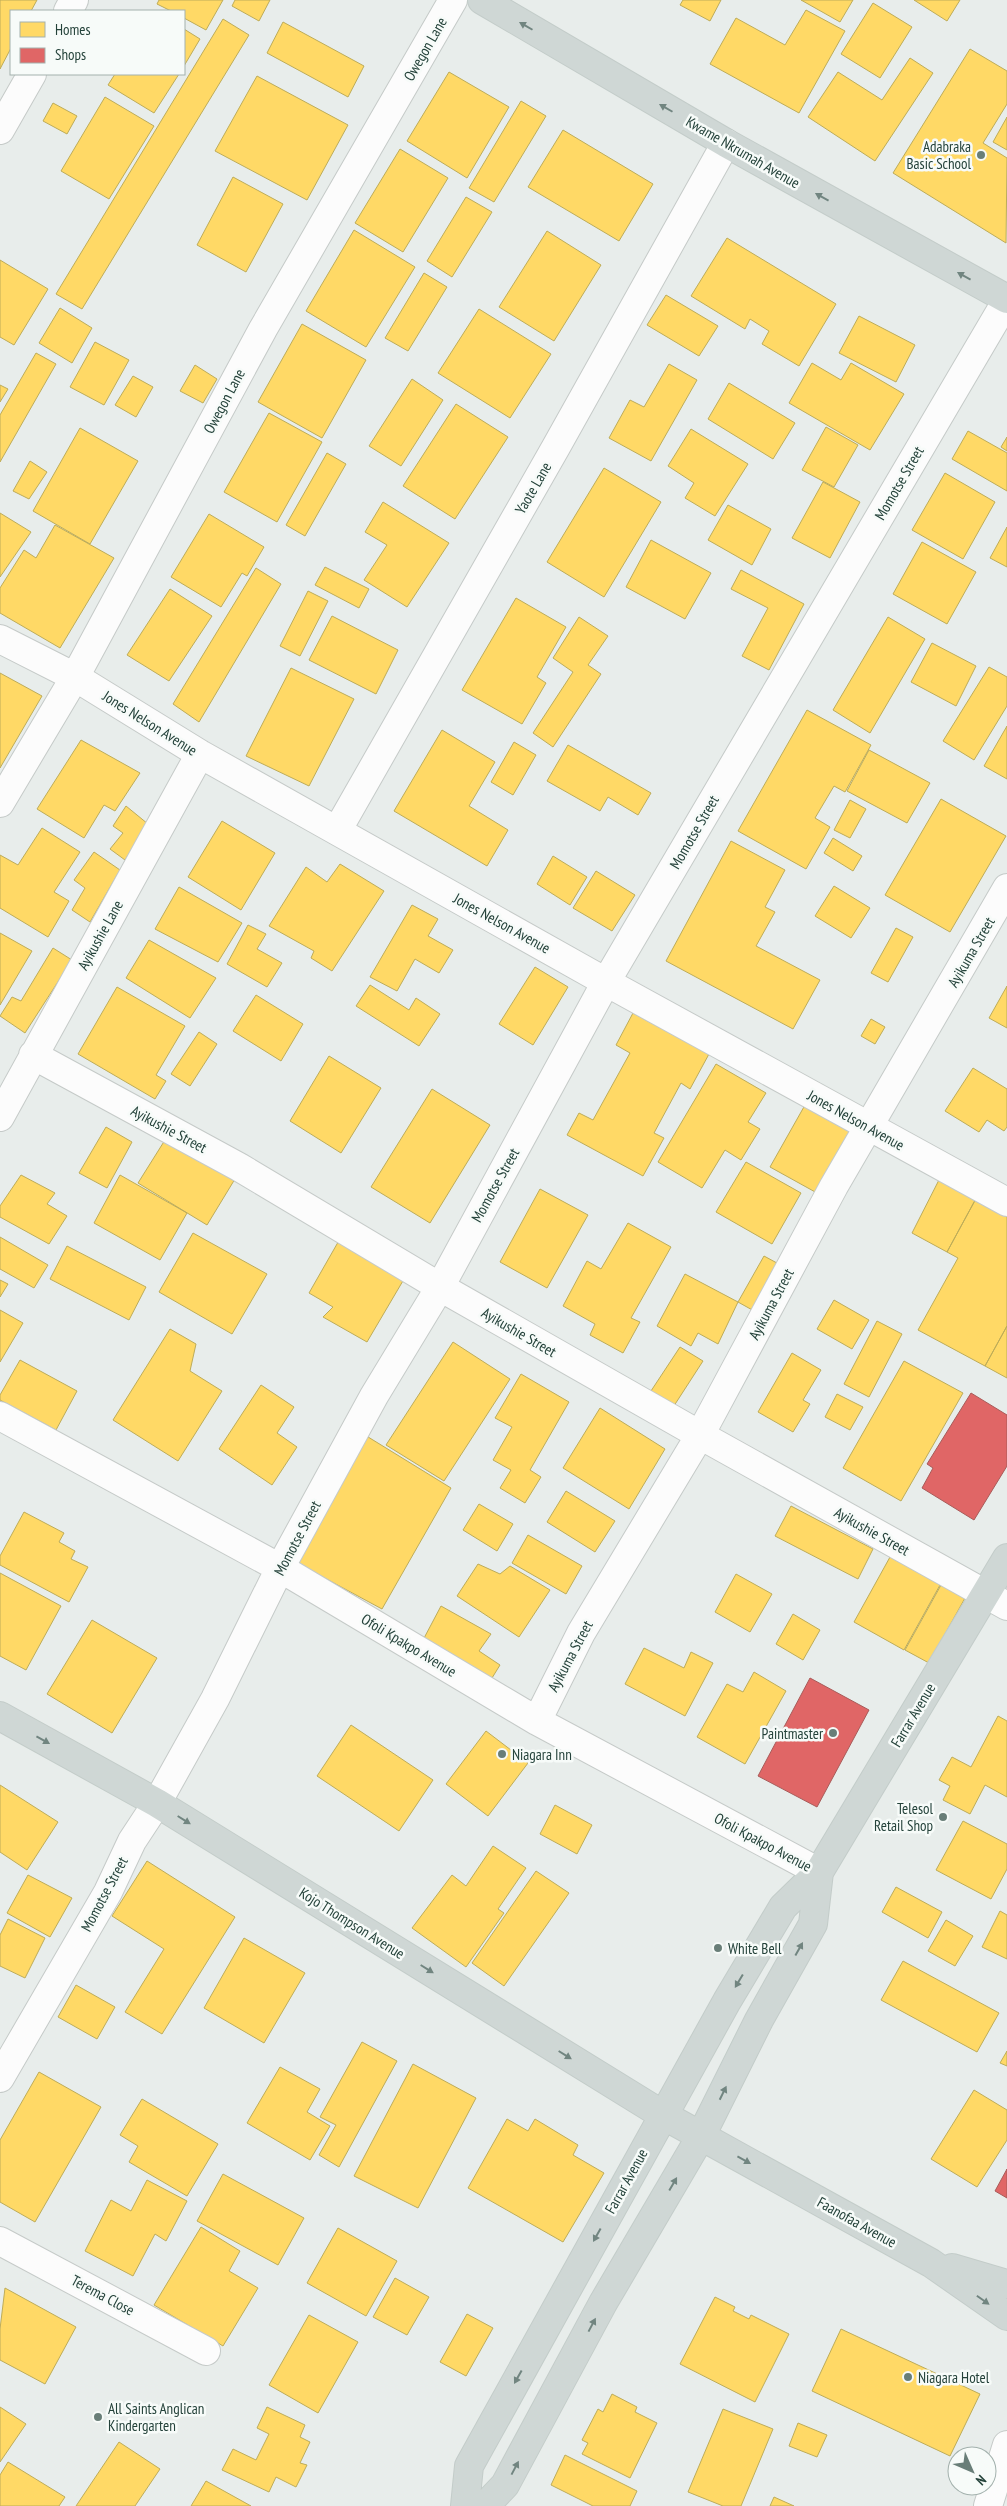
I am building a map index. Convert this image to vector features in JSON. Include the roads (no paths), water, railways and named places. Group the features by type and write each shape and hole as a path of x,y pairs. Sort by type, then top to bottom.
{"main road":[{"name":"Kwame Nkrumah Avenue","path":"482,0 726,143 1007,300"},
{"name":"Farrar Avenue","path":"465,2506 469,2466 663,2115 783,1908 820,1872 996,1600 1007,1558"},
{"name":"Kojo Thompson Avenue","path":"0,1716 157,1803 663,2115 701,2136"},
{"name":"Farrar Avenue","path":"485,2506 505,2486 604,2303 701,2136 759,2020 813,1924 820,1872"},
{"name":"Faanofaa Avenue","path":"701,2136 931,2262 1007,2316"},
{"path":"931,2262 1007,2284"}],"street":[{"name":"Owegon Lane","path":"0,803 75,677 263,329 453,0"},
{"path":"0,130 31,75"},
{"name":"Yaote Lane","path":"337,830 552,456 726,143"},
{"name":"Momotse Street","path":"0,2078 108,1892 132,1841 157,1803 215,1699 280,1568 374,1396 440,1287 606,982 1007,300"},
{"name":"Jones Nelson Avenue","path":"0,639 75,677 200,754 606,982 1007,1202"},
{"name":"Ayikushie Lane","path":"0,1117 200,754"},
{"name":"Ayikuma Street","path":"537,1720 581,1633 700,1435 834,1186 1007,888"},
{"name":"Ayikushie Street","path":"33,1055 239,1167 440,1287 996,1600"},
{"name":"Ofoli Kpakpo Avenue","path":"0,1416 280,1568 537,1720 820,1872"},
{"name":"Terema Close","path":"0,2241 206,2351"},
{"path":"988,2506 1007,2445"}],"place":[{"name":"Adabraka Basic School","path":"981,155"},
{"name":"Paintmaster","path":"833,1733"},
{"name":"Niagara Inn","path":"502,1754"},
{"name":"Telesol Retail Shop","path":"943,1817"},
{"name":"White Bell","path":"718,1948"},
{"name":"Niagara Hotel","path":"908,2377"},
{"name":"All Saints Anglican Kindergarten","path":"98,2417"}]}
